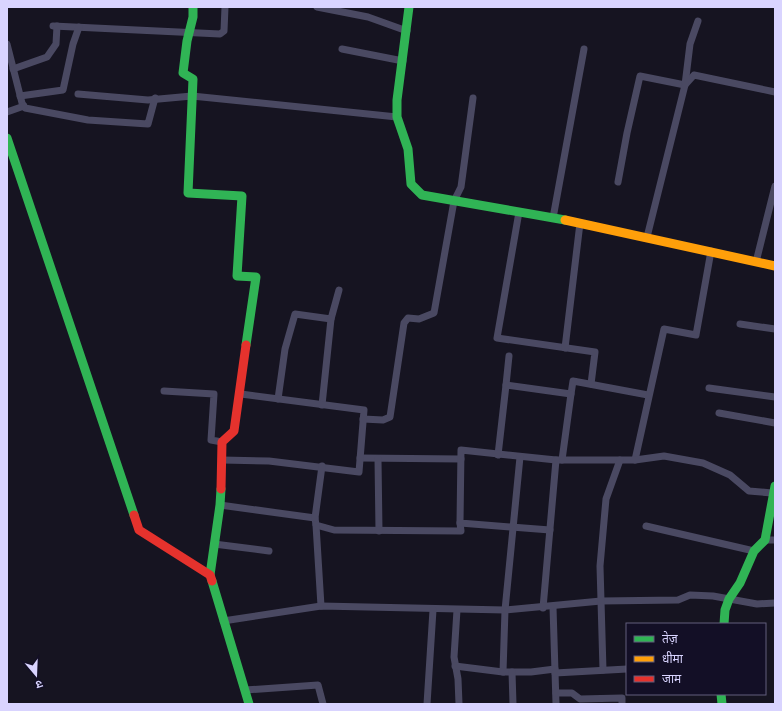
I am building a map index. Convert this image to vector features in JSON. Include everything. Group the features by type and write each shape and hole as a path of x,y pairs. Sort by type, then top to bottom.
{"street":[{"path":"193,7 193,17 183,73 193,79 188,192 242,196 237,276 256,277 254,296 250,308 251,321 241,394 234,431 222,442 220,506 210,575 249,704"},
{"path":"13,69 47,57 56,44 55,26 189,33 222,33 225,7"},
{"path":"317,7 368,18 407,31"},
{"path":"409,7 397,100 397,116 408,149 411,184 422,195 580,223 775,266"},
{"path":"647,237 685,85 690,44 698,21"},
{"path":"20,96 64,90 73,44 79,28"},
{"path":"7,44 20,96 25,108 88,120 148,124 155,98"},
{"path":"342,49 402,61"},
{"path":"553,218 584,50"},
{"path":"685,85 694,75 775,92"},
{"path":"618,182 626,133 640,76 685,85"},
{"path":"78,94 148,100 155,98 192,96 397,116"},
{"path":"363,419 383,420 390,417 404,323 408,318 419,319 434,313 454,201 461,187 473,98"},
{"path":"7,112 24,106"},
{"path":"7,138 139,530 210,575"},
{"path":"756,262 775,186"},
{"path":"519,212 497,338 595,352 591,384"},
{"path":"565,348 580,223"},
{"path":"635,460 648,395 664,329 696,335 711,251"},
{"path":"322,405 331,319 339,290"},
{"path":"278,399 285,349 295,314 331,319"},
{"path":"740,324 775,329"},
{"path":"498,455 509,356"},
{"path":"543,608 550,530 559,460 573,381 648,395"},
{"path":"506,385 571,394"},
{"path":"709,388 775,397"},
{"path":"164,391 214,394 211,440 222,442"},
{"path":"222,460 269,461 322,466 359,472 364,410 241,394"},
{"path":"719,413 775,423"},
{"path":"220,506 316,521 334,530 461,530 461,450 498,455 559,460 635,460 664,456 703,463 730,475 750,490 774,490 765,540 754,551 740,582 729,599 725,610 724,623"},
{"path":"503,672 504,610 520,457"},
{"path":"360,458 461,459"},
{"path":"378,459 379,531"},
{"path":"604,670 600,566 606,499 620,460"},
{"path":"321,606 316,521 322,466"},
{"path":"460,523 550,530"},
{"path":"646,526 754,551"},
{"path":"765,540 775,540"},
{"path":"214,544 269,550"},
{"path":"223,621 321,606 433,610 504,610 543,608 601,601 678,600 690,595 712,596 757,604 775,602"},
{"path":"553,607 556,704"},
{"path":"427,704 433,610"},
{"path":"457,610 454,658 458,679 459,704"},
{"path":"455,666 503,672 626,669"},
{"path":"512,672 513,704"},
{"path":"245,690 318,685 324,704"},
{"path":"556,693 572,693 580,699 622,698 622,704"}],"traffic: fast":[{"path":"193,7 193,17 187,41 183,73 193,79 188,193 242,196 237,276 256,277 246,345"},
{"path":"409,7 397,100 397,117 408,149 411,184 422,195 565,220"},
{"path":"7,138 134,515"},
{"path":"724,623 725,610 729,599 740,583 754,551 765,540 775,486"},
{"path":"210,575 221,489"},
{"path":"212,581 249,704"},
{"path":"721,695 722,704"}],"traffic: slow":[{"path":"565,220 775,266"}],"traffic: jam":[{"path":"221,489 222,442 234,431 246,345"},
{"path":"134,515 139,530 210,575 212,581"}]}
